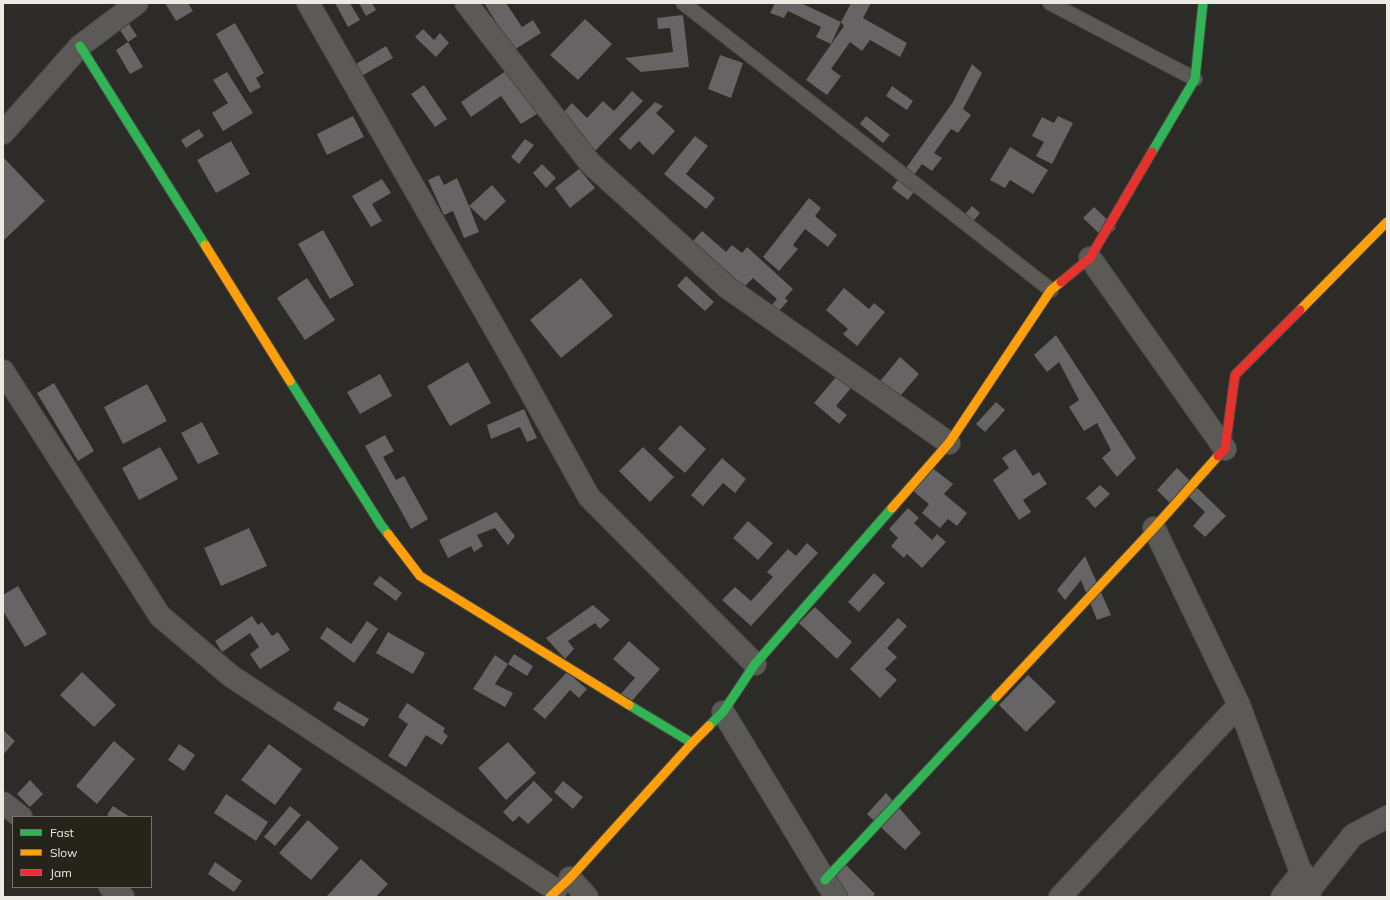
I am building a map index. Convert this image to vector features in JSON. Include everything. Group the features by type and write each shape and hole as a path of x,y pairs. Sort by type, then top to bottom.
{"street":[{"path":"3,134 80,46 137,3"},
{"path":"308,3 514,362 589,497 755,664"},
{"path":"466,3 590,163 728,288 949,443"},
{"path":"559,888 692,743 723,712 755,664 949,443 1051,290 1090,258 1195,79 1203,3"},
{"path":"80,46 381,525 420,576 692,743"},
{"path":"723,712 830,889 1225,449 1235,375 1387,222"},
{"path":"1090,258 1225,449"},
{"path":"3,371 160,616 231,676 559,888 587,897"},
{"path":"1154,528 1239,705 1306,887"},
{"path":"1060,897 1239,705"},
{"path":"3,803 20,816"},
{"path":"1282,897 1306,887 1353,835 1387,817"},
{"path":"111,888 123,897"}],"lane":[{"path":"683,3 1051,290"},
{"path":"1050,3 1195,79"}],"building":[{"path":"165,3 188,3 193,11 176,21"},
{"path":"335,3 350,3 360,20 348,27"},
{"path":"359,3 372,3 376,10 366,16"},
{"path":"484,3 506,3 522,27 533,20 541,33 514,50"},
{"path":"775,3 801,3 841,22 831,44 816,37 821,27 788,11 784,18 770,13"},
{"path":"851,3 871,3 863,18 907,43 900,57 870,40 862,51 850,42 831,69 841,76 827,95 806,80 844,26 841,22"},
{"path":"683,15 689,67 641,72 625,58 673,52 670,28 658,29 657,18"},
{"path":"585,19 612,44 578,80 550,55"},
{"path":"235,23 264,73 256,78 261,87 250,93 216,34"},
{"path":"129,24 137,36 128,42 120,30"},
{"path":"423,29 434,40 440,33 449,43 436,57 415,37"},
{"path":"128,42 143,67 130,74 116,50"},
{"path":"386,46 393,58 358,78 351,67"},
{"path":"720,55 743,63 731,98 708,89"},
{"path":"972,64 982,73 963,109 971,115 958,133 951,129 934,153 942,158 932,171 922,164 908,183 916,189 908,200 892,188 953,102"},
{"path":"510,68 540,112 521,124 501,96 471,117 461,102"},
{"path":"227,72 253,113 223,131 212,113 228,103 213,80"},
{"path":"424,85 447,119 435,127 411,94"},
{"path":"892,86 913,101 907,110 886,96"},
{"path":"632,91 643,101 595,151 559,117 572,103 587,118 603,101 614,111"},
{"path":"655,102 663,106 656,113 675,131 653,155 639,141 630,150 619,139"},
{"path":"353,116 364,137 327,155 317,134"},
{"path":"866,116 890,135 883,143 860,124"},
{"path":"1058,116 1073,123 1052,164 1036,156 1044,142 1032,136 1042,117 1054,123"},
{"path":"199,129 204,136 186,148 181,140"},
{"path":"695,136 708,146 686,174 715,198 706,209 664,174"},
{"path":"525,139 534,145 519,164 511,157"},
{"path":"231,141 250,174 216,193 197,160"},
{"path":"1010,147 1048,170 1033,194 1010,180 1005,188 990,180"},
{"path":"3,157 45,201 3,241"},
{"path":"542,164 556,178 546,188 533,173"},
{"path":"579,169 595,188 570,208 555,188"},
{"path":"439,175 444,185 457,178 479,232 464,238 453,211 444,215 428,180"},
{"path":"382,179 391,193 372,204 382,221 371,227 352,196"},
{"path":"492,185 506,201 485,221 469,206"},
{"path":"809,198 821,208 815,216 837,235 828,247 805,229 793,245 798,249 779,271 763,257"},
{"path":"972,206 980,213 969,226 961,219"},
{"path":"1094,207 1116,228 1105,239 1083,218"},
{"path":"323,230 354,285 330,299 298,244"},
{"path":"702,231 726,252 732,245 742,253 747,247 793,289 785,298 788,301 776,314 769,308 777,299 753,278 744,287 693,241"},
{"path":"686,276 714,302 705,311 677,286"},
{"path":"307,278 335,320 305,340 277,298"},
{"path":"581,278 613,316 561,358 530,320"},
{"path":"844,288 869,309 874,303 885,312 857,346 843,334 848,329 826,310"},
{"path":"1056,335 1136,458 1117,477 1102,458 1111,450 1097,423 1084,431 1069,407 1079,400 1059,362 1047,372 1034,355"},
{"path":"900,357 919,374 896,401 877,385"},
{"path":"468,362 491,403 450,426 427,386"},
{"path":"380,374 392,396 360,414 347,392"},
{"path":"837,376 851,388 836,406 847,415 839,424 814,403"},
{"path":"54,383 94,451 78,461 37,393"},
{"path":"147,384 167,421 123,444 104,407"},
{"path":"996,402 1005,410 985,432 976,424"},
{"path":"524,409 537,438 527,442 520,427 491,439 487,425"},
{"path":"202,422 219,454 198,464 181,433"},
{"path":"680,425 706,449 685,473 658,449"},
{"path":"385,435 394,451 383,457 396,480 404,476 428,519 411,529 365,446"},
{"path":"160,447 178,479 139,500 122,468"},
{"path":"643,447 674,477 650,502 619,471"},
{"path":"1015,449 1033,476 1039,472 1047,484 1023,500 1031,512 1019,520 993,480 1009,468 1002,458"},
{"path":"722,458 746,479 735,493 723,483 703,506 691,495"},
{"path":"931,467 953,484 944,494 967,513 957,526 948,519 940,528 922,513 929,504 912,490"},
{"path":"1177,468 1226,516 1205,537 1193,526 1205,512 1182,490 1170,503 1157,490"},
{"path":"1100,485 1110,494 1095,508 1086,498"},
{"path":"908,508 919,518 914,523 932,540 937,534 946,542 922,568 907,554 904,558 891,546 898,538 889,529"},
{"path":"496,512 515,536 508,545 495,528 477,535 483,546 474,552 471,546 448,558 439,540"},
{"path":"748,521 773,543 758,560 733,538"},
{"path":"249,528 267,566 221,586 204,548"},
{"path":"807,543 818,553 751,626 722,600 735,587 751,601 773,577 767,572 788,549 796,556"},
{"path":"1085,556 1111,615 1097,620 1081,580 1065,600 1057,590"},
{"path":"874,573 885,583 859,612 848,602"},
{"path":"380,576 402,593 396,601 373,584"},
{"path":"18,586 47,634 25,647 3,611 3,595"},
{"path":"593,605 610,620 600,629 595,623 568,641 574,649 565,659 546,638"},
{"path":"815,607 852,642 837,659 799,623"},
{"path":"252,616 258,625 262,622 272,636 278,632 290,650 260,669 250,654 259,647 250,633 222,652 215,641"},
{"path":"898,618 907,626 887,648 897,657 885,669 897,680 880,698 850,669"},
{"path":"367,621 378,629 354,663 320,638 327,627 351,644"},
{"path":"388,632 425,653 413,674 376,653"},
{"path":"629,641 660,669 629,704 619,696 635,678 613,659"},
{"path":"514,654 533,666 527,676 508,664"},
{"path":"495,655 508,664 495,684 513,693 505,707 473,689"},
{"path":"82,672 116,705 94,727 60,695"},
{"path":"567,672 587,689 579,698 570,690 545,719 533,709"},
{"path":"1028,675 1056,702 1026,732 999,705"},
{"path":"338,701 369,719 364,727 333,709"},
{"path":"407,703 445,728 443,732 448,736 442,745 426,735 406,767 388,756 408,724 398,717"},
{"path":"3,730 15,741 3,755"},
{"path":"114,741 135,759 97,804 76,786"},
{"path":"508,742 536,773 506,800 478,768"},
{"path":"179,744 195,755 184,771 168,760"},
{"path":"269,744 302,769 275,805 241,780"},
{"path":"30,780 43,794 30,807 17,794"},
{"path":"534,781 553,800 528,824 519,816 513,822 503,812"},
{"path":"563,781 583,797 573,809 554,792"},
{"path":"886,793 921,833 905,850 867,814"},
{"path":"226,794 268,822 256,841 214,813"},
{"path":"113,806 128,816 109,816 107,815"},
{"path":"290,806 301,815 275,846 264,837"},
{"path":"308,820 339,848 311,880 279,853"},
{"path":"361,859 388,884 376,897 326,897"},
{"path":"215,862 242,881 234,892 208,874"},
{"path":"843,862 875,894 872,897 841,897 825,880"}],"traffic: fast":[{"path":"1152,152 1195,79 1203,3"},
{"path":"80,46 205,245"},
{"path":"290,381 388,534"},
{"path":"709,726 723,712 755,664 892,508"},
{"path":"825,880 996,697"},
{"path":"629,705 692,743"}],"traffic: slow":[{"path":"1300,310 1387,222"},
{"path":"205,245 290,381"},
{"path":"892,508 949,443 1051,290 1061,282"},
{"path":"996,697 1154,528 1218,456"},
{"path":"388,534 420,576 629,705"},
{"path":"550,897 570,878 709,726"}],"traffic: jam":[{"path":"1061,282 1090,258 1152,152"},
{"path":"1218,456 1225,449 1235,375 1300,310"}]}
